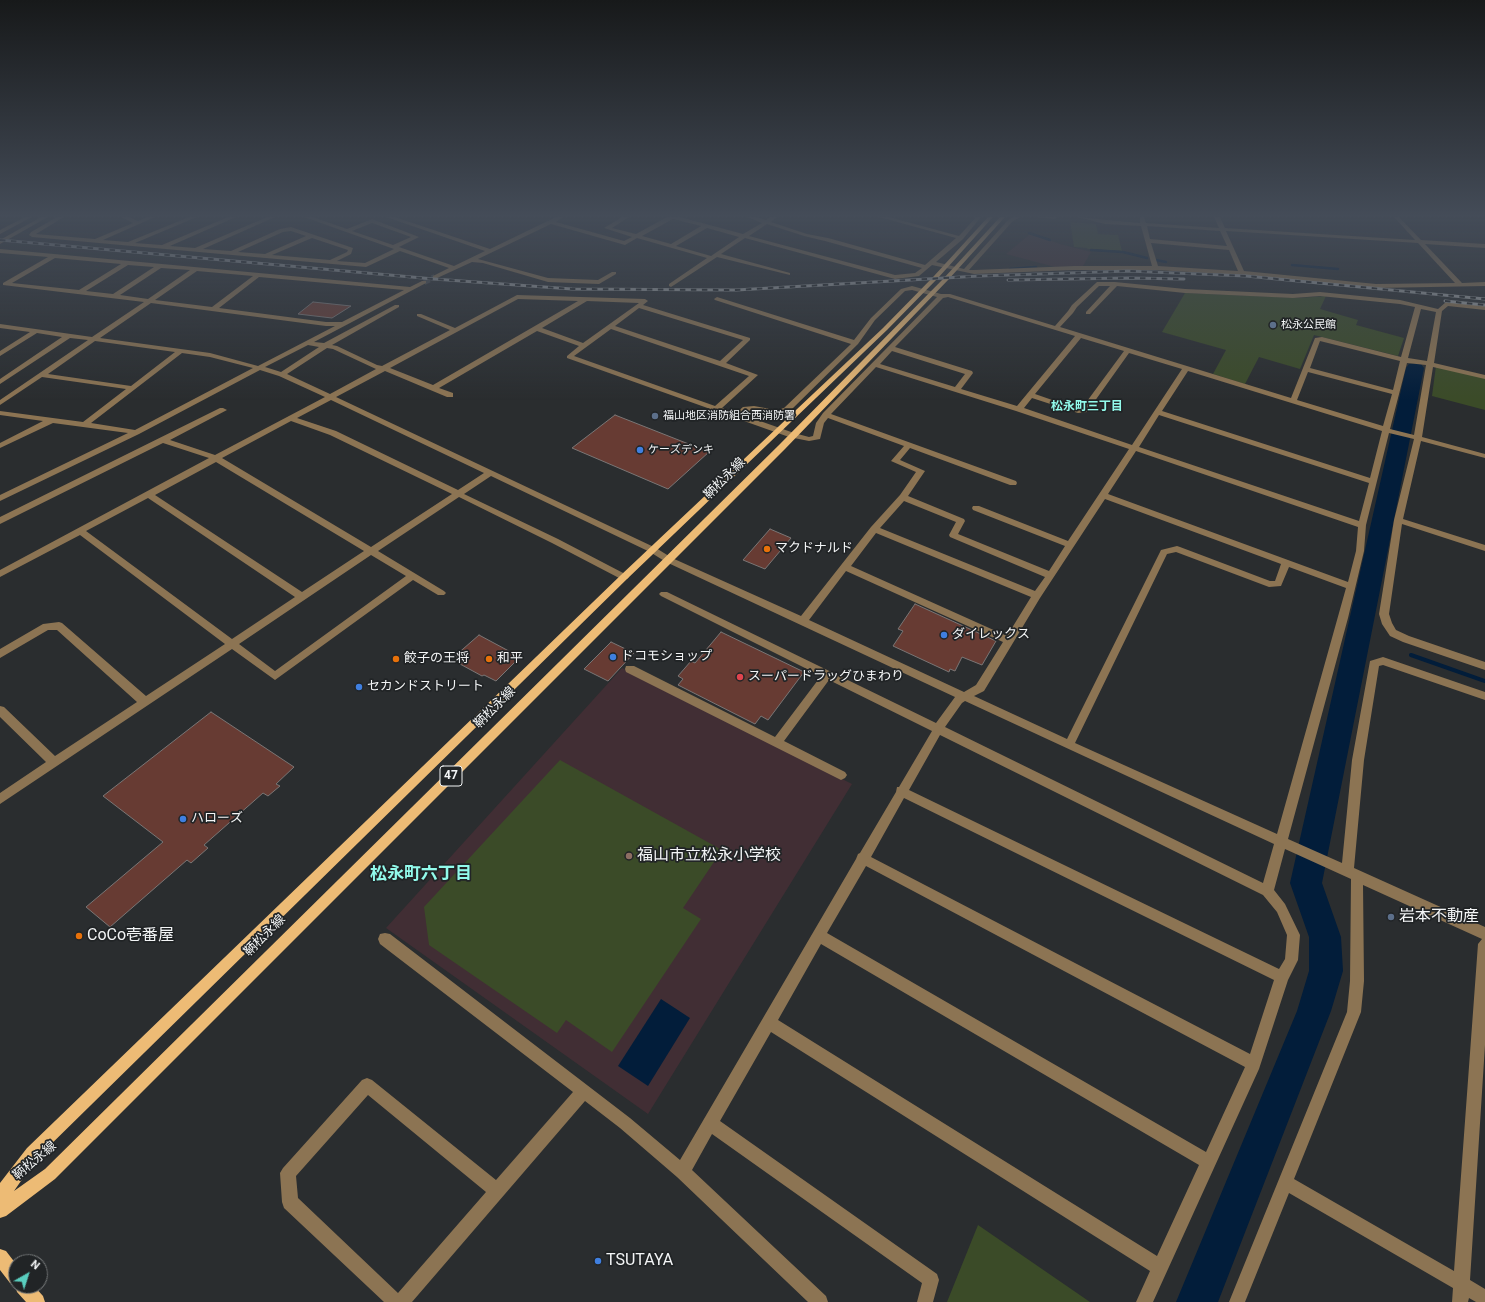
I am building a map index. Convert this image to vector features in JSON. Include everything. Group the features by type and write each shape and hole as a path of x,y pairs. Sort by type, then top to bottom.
{"main road":[{"name":"鞆松永線","path":"0,1210 50,1174 669,560 792,436 890,330 935,278"},
{"name":"鞆松永線","path":"0,1196 32,1153 777,430 890,330 943,278"},
{"path":"0,1257 8,1267"},
{"path":"30,1294 37,1302"}],"street":[{"path":"3,285 16,278"},
{"path":"80,292 103,278"},
{"path":"114,296 142,278"},
{"path":"0,403 183,278"},
{"path":"213,309 254,278"},
{"path":"288,278 411,289"},
{"path":"540,278 548,280 599,282 606,278"},
{"path":"671,285 682,278"},
{"path":"1291,278 1376,286 1485,284"},
{"path":"1454,278 1460,284"},
{"path":"0,498 136,432 424,282"},
{"path":"1056,328 1097,284 1115,284 1185,291 1293,296 1320,294 1419,306 1439,311"},
{"path":"1088,313 1115,284"},
{"path":"3,285 114,296 326,324 343,324"},
{"path":"737,416 746,409 754,408 776,412 786,410 856,343 873,319 903,290 912,288 941,296 948,295 1293,402 1387,430 1485,456"},
{"path":"0,574 517,297 645,301 569,357 792,436 809,439 817,437 820,423 826,415 941,296"},
{"path":"434,388 586,299"},
{"path":"716,299 856,343"},
{"path":"282,374 323,346 397,306 384,303"},
{"path":"1485,308 1446,304 1439,311 1418,437 1398,520 1384,614 1387,624 1393,633 1406,639 1485,666"},
{"path":"639,306 748,339 721,364"},
{"path":"1267,891 1343,618 1360,551 1362,525 1419,306"},
{"path":"419,315 455,330"},
{"path":"0,326 210,355 282,374 653,550 669,560 1069,745 1485,934"},
{"path":"610,327 754,375 716,409"},
{"path":"536,328 584,346"},
{"path":"0,354 36,331"},
{"path":"1019,410 1080,335"},
{"path":"0,382 69,336"},
{"path":"1293,402 1317,339 1404,360 1431,364 1485,377"},
{"path":"308,343 335,348 375,367 391,370 450,395"},
{"path":"890,348 969,373 956,390"},
{"path":"1030,396 1078,411 1084,410 1128,350"},
{"path":"84,425 181,351"},
{"path":"874,364 1019,410 1362,525"},
{"path":"682,1172 862,858 939,728 958,700 980,688 1008,640 1186,368"},
{"path":"1306,368 1396,393"},
{"path":"42,375 133,388"},
{"path":"0,521 223,410"},
{"path":"1158,412 1374,482"},
{"path":"0,413 136,432"},
{"path":"826,415 1013,483"},
{"path":"290,418 333,433 624,577"},
{"path":"0,446 52,420"},
{"path":"163,440 216,458 441,593"},
{"path":"803,621 874,529 903,497 921,471 895,461 910,445"},
{"path":"0,799 490,473"},
{"path":"148,494 302,597"},
{"path":"1102,495 1350,586"},
{"path":"903,497 962,521 953,536 1050,575"},
{"path":"976,508 1070,545"},
{"path":"1398,520 1485,548"},
{"path":"874,529 1037,596"},
{"path":"80,531 275,676 412,576"},
{"path":"1069,745 1164,552 1177,549 1269,584 1278,584 1286,563"},
{"path":"845,567 1008,640"},
{"path":"664,594 939,728 1267,891 1281,908 1294,936 1291,960 1282,977 1254,1064 1144,1302"},
{"path":"0,654 46,627 59,626 145,702"},
{"path":"1237,1302 1354,1012 1357,981 1347,872 1358,760 1374,664 1383,661 1485,696"},
{"path":"630,669 841,775"},
{"path":"777,742 828,674"},
{"path":"0,710 54,763"},
{"path":"901,791 1282,977"},
{"path":"862,858 1254,1064"},
{"path":"818,935 1208,1162"},
{"path":"385,939 625,1123 682,1172 820,1302"},
{"path":"1460,1302 1460,1284 1485,944"},
{"path":"768,1022 1160,1268"},
{"path":"396,1302 290,1202 288,1174 367,1085 497,1191"},
{"path":"401,1302 584,1091"},
{"path":"710,1123 931,1280 925,1302"},
{"path":"1285,1182 1485,1298"}],"shaded area":[{"name":"福山市立松永小学校","path":"622,668 852,784 648,1114 386,928"}],"green space":[{"path":"1185,293 1298,298 1326,296 1320,309 1358,320 1356,325 1404,338 1398,356 1314,335 1300,369 1259,357 1245,384 1213,374 1226,350 1162,332"},
{"path":"1436,366 1485,378 1485,410 1432,396"},
{"path":"560,760 722,850 683,908 701,919 612,1052 566,1020 557,1033 429,945 424,907"},
{"path":"978,1225 1090,1302 947,1302"}],"water":[{"path":"661,999 690,1018 648,1086 618,1066"}],"building":[{"path":"313,302 351,306 332,318 298,314"},
{"name":"ケーズデンキ","path":"615,415 709,452 668,489 572,448"},
{"name":"マクドナルド","path":"770,529 791,538 765,569 743,560"},
{"name":"ダイレックス","path":"915,604 996,641 982,665 962,657 955,671 950,669 949,672 893,646 903,631 898,629"},
{"name":"スーパードラッグひまわり","path":"721,632 804,672 768,720 761,716 755,724 678,685 683,679 678,676 691,661 695,663"},
{"name":"和平","path":"479,635 520,657 496,681 484,675 482,676 460,664 464,661 455,656"},
{"name":"ドコモショップ","path":"611,642 634,653 608,681 584,669"},
{"name":"ハローズ","path":"211,712 294,767 276,784 280,786 268,796 263,793 204,845 208,848 191,863 187,860 110,927 86,907 163,842 103,796"}],"waterway":[{"path":"1197,1302 1314,1011 1326,971 1325,937 1306,883 1415,368"},
{"path":"1411,655 1485,681"}],"tunnel":[{"path":"424,282 433,278"}],"railway":[{"path":"420,278 572,289 736,290 948,278"},
{"path":"1008,280 1129,278 1184,279"},
{"path":"1264,278 1485,299"},
{"path":"1445,301 1485,305"}],"place":[{"name":"松永公民館","path":"1273,325"},
{"name":"福山地区消防組合西消防署","path":"655,416"},
{"name":"ケーズデンキ","path":"640,450"},
{"name":"マクドナルド","path":"767,549"},
{"name":"ダイレックス","path":"944,635"},
{"name":"ドコモショップ","path":"613,657"},
{"name":"餃子の王将","path":"396,659"},
{"name":"和平","path":"489,659"},
{"name":"スーパードラッグひまわり","path":"740,677"},
{"name":"セカンドストリート","path":"359,687"},
{"name":"ハローズ","path":"183,819"},
{"name":"福山市立松永小学校","path":"629,856"},
{"name":"岩本不動産","path":"1391,917"},
{"name":"CoCo壱番屋","path":"79,936"},
{"name":"TSUTAYA","path":"598,1261"}],"district":[{"name":"松永町三丁目","path":"1087,407"},
{"name":"松永町六丁目","path":"421,875"}]}
